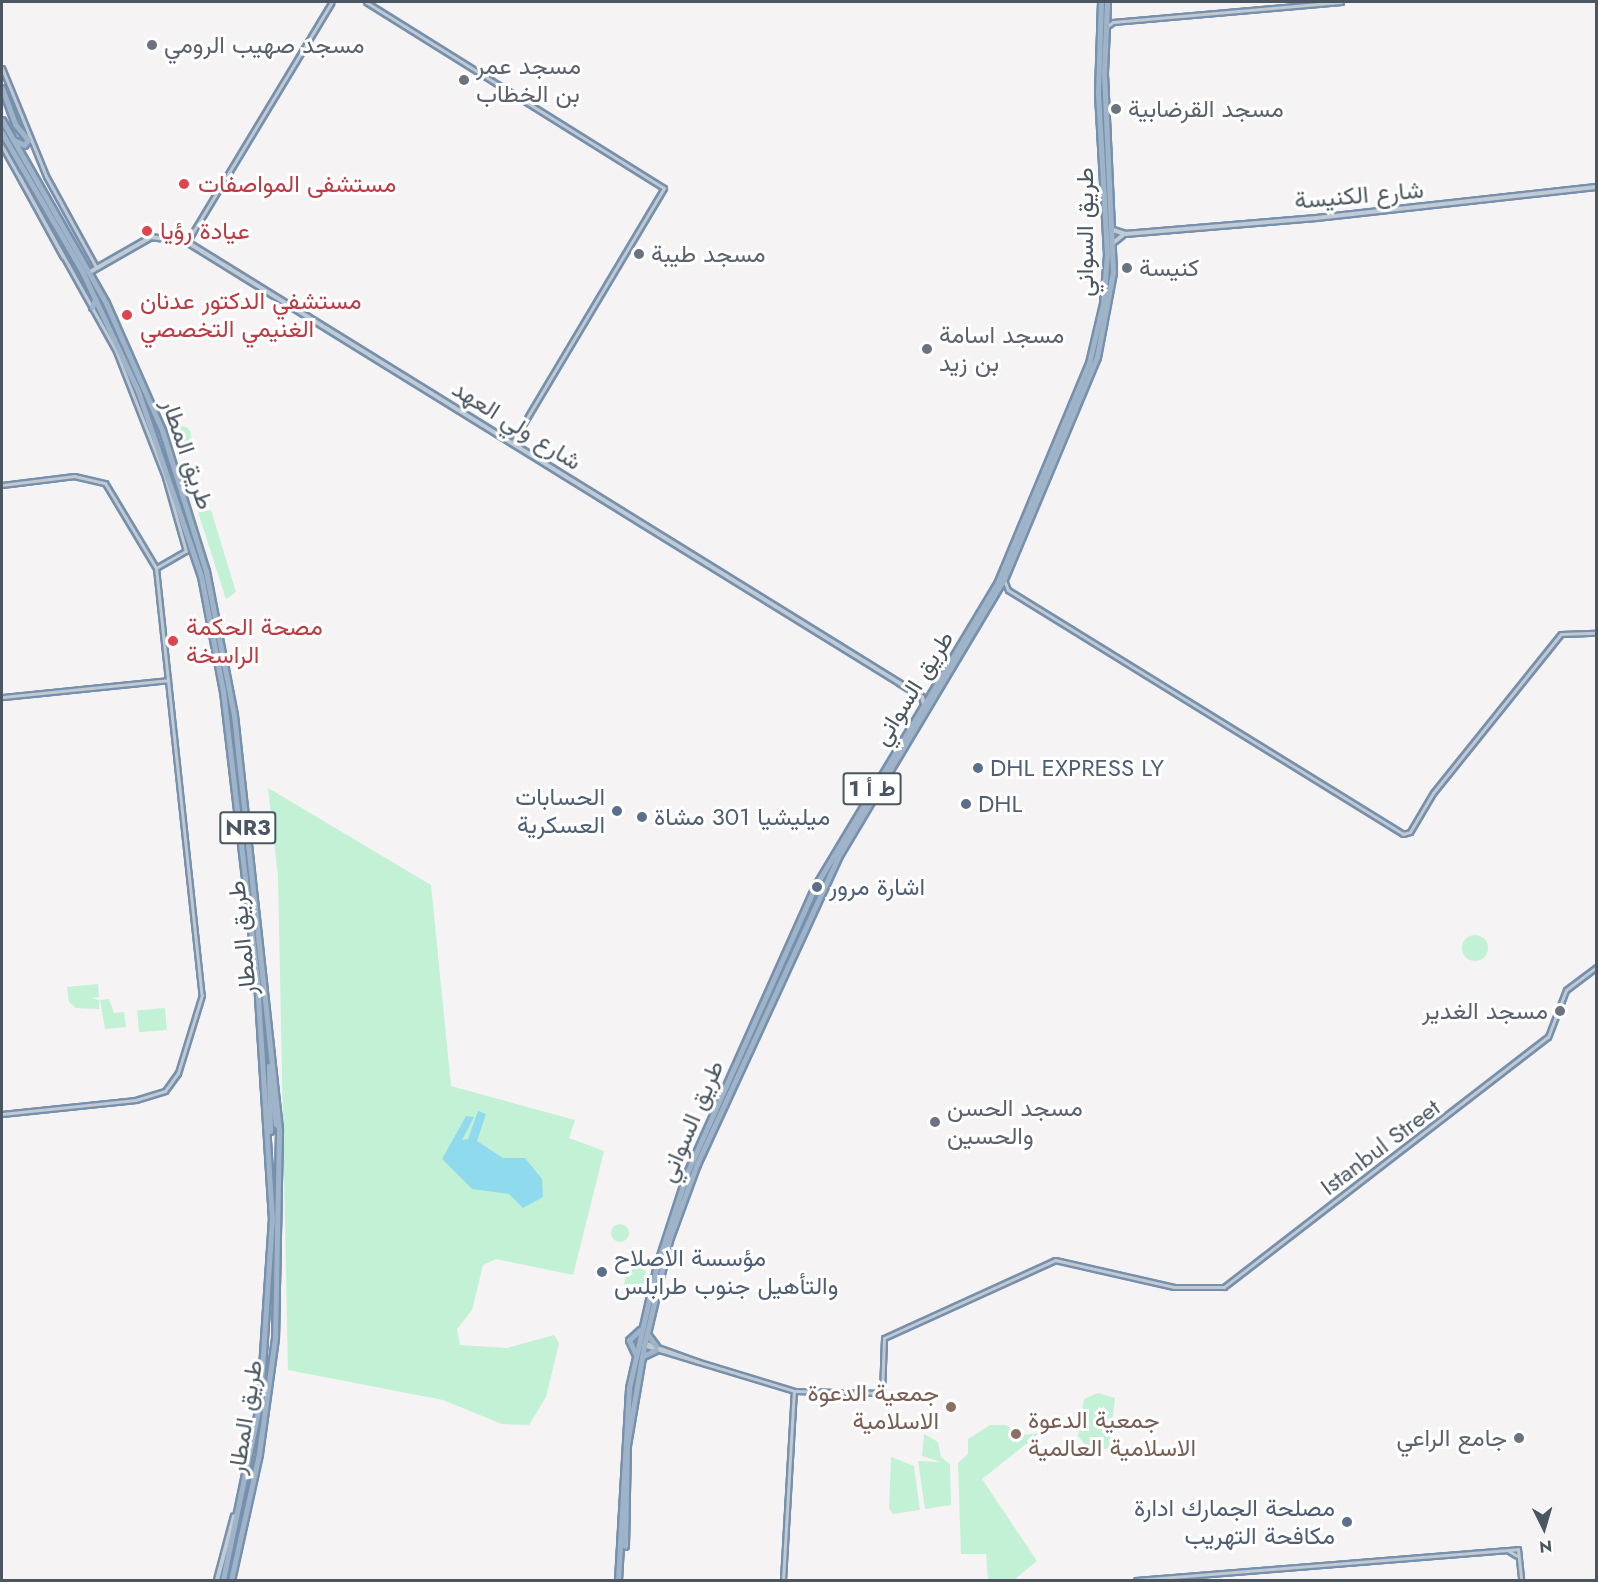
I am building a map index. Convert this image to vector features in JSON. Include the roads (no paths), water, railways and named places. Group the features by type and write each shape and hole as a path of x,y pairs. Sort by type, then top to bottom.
{"highway":[{"name":"طريق السواني","path":"620,1581 622,1443 635,1356 641,1344 669,1240 697,1164 819,886 1024,527 1098,328 1107,254 1098,92 1101,2"},
{"name":"طريق السواني","path":"819,886 997,593 1097,357 1110,299 1113,243 1107,2"},
{"path":"2,88 15,124 27,134 24,145 12,137"},
{"name":"طريق المطار","path":"2,120 90,272 162,430 215,611 234,715 278,1079 278,1177 273,1352 257,1464 231,1581"},
{"name":"طريق المطار","path":"2,133 92,291 114,335 193,548 223,687 239,807 272,1190 268,1337 241,1506 223,1581"},
{"path":"92,291 94,310 114,335"},
{"path":"272,1190 269,1066 278,1177"},
{"path":"635,1356 629,1340 644,1330 656,1348 642,1361"},
{"name":"طريق السواني","path":"620,1581 627,1445 642,1361 641,1344"}],"main road":[{"name":"شارع الكنيسة","path":"1113,230 1125,234 1596,187"},
{"path":"1113,243 1125,234"},
{"name":"شارع ولي العهد","path":"90,272 151,237 187,242 920,696"},
{"path":"924,705 920,696 931,693"},
{"path":"218,1581 241,1506"}],"street":[{"path":"187,242 332,2"},
{"path":"366,2 665,190 512,443"},
{"path":"1106,27 1113,22 1341,2"},
{"path":"1106,17 1113,22"},
{"path":"2,69 27,134 96,267"},
{"path":"2,148 94,310 130,383 186,551"},
{"path":"2,484 74,476 105,483 156,568 202,995 178,1073 167,1090 148,1098 2,1114"},
{"path":"156,568 193,548"},
{"path":"1004,579 1008,590 1403,834 1561,634 1596,633"},
{"path":"997,593 1008,590"},
{"path":"2,697 168,680"},
{"name":"Istanbul Street","path":"794,1391 882,1393 884,1338 1055,1260 1144,1282 1226,1286 1548,1037 1566,990 1596,967"},
{"path":"641,1344 794,1391 783,1581"},
{"path":"1136,1581 1518,1549"},
{"path":"1494,1551 1518,1549"},
{"path":"1518,1549 1521,1581"},
{"path":"1509,1551 1519,1565"}],"water":[{"path":"478,1111 486,1114 477,1141 503,1158 525,1158 542,1179 543,1197 523,1208 509,1194 472,1189 442,1159 466,1116 474,1117 462,1140 468,1139"}],"place":[{"name":"مسجد صهيب الرومي","path":"152,45"},
{"name":"مسجد عمر بن الخطاب","path":"464,80"},
{"name":"مسجد القرضابية","path":"1116,109"},
{"name":"مستشفى المواصفات","path":"184,184"},
{"name":"عيادة رؤيا","path":"147,231"},
{"name":"مسجد طيبة","path":"639,254"},
{"name":"كنيسة","path":"1127,268"},
{"name":"مستشفي الدكتور عدنان الغنيمي التخصصي","path":"127,315"},
{"name":"مسجد اسامة بن زيد","path":"927,349"},
{"name":"مصحة الحكمة الراسخة","path":"173,641"},
{"name":"DHL EXPRESS LY","path":"978,768"},
{"name":"DHL","path":"966,804"},
{"name":"الحسابات العسكرية","path":"617,811"},
{"name":"ميليشيا 301 مشاة","path":"642,817"},
{"name":"اشارة مرور","path":"817,887"},
{"name":"مسجد الغدير","path":"1560,1011"},
{"name":"مسجد الحسن والحسين","path":"935,1122"},
{"name":"مؤسسة الاصلاح والتأهيل جنوب طرابلس","path":"602,1272"},
{"name":"جمعية الدعوة الاسلامية","path":"951,1407"},
{"name":"جمعية الدعوة الاسلامية العالمية","path":"1016,1434"},
{"name":"جامع الراعي","path":"1519,1438"},
{"name":"مصلحة الجمارك ادارة مكافحة التهريب","path":"1347,1522"}]}
